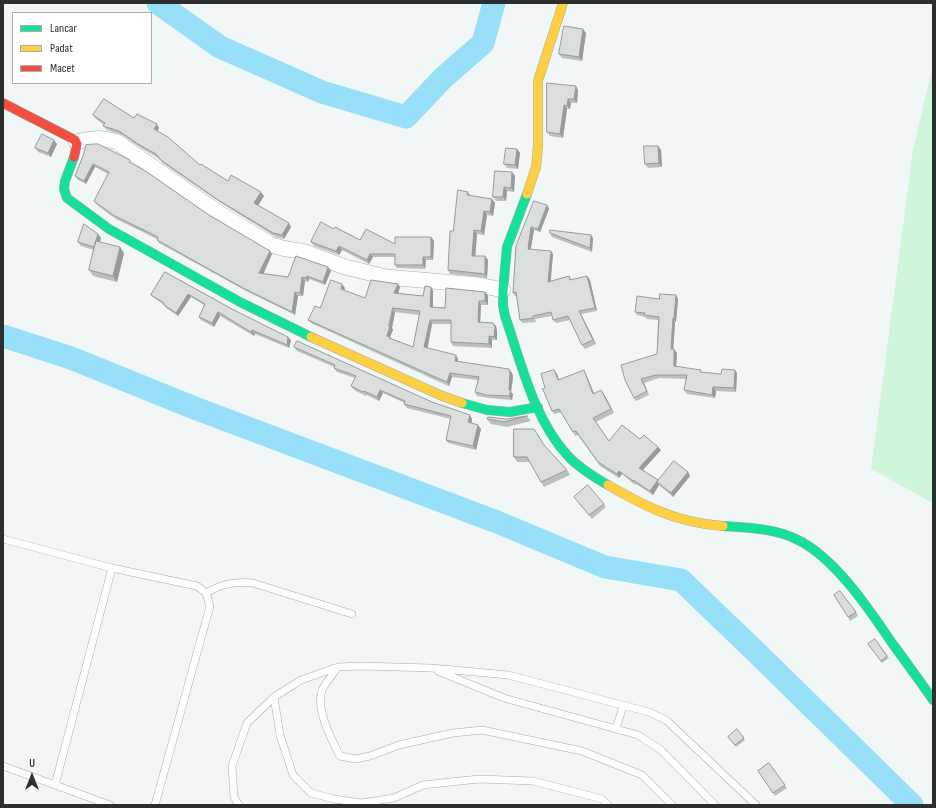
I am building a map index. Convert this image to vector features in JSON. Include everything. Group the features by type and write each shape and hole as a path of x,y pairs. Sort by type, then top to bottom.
{"main road":[{"path":"563,3 538,82 538,146 536,167 531,184 506,247 503,290 505,316 527,381 548,428 567,455 587,472 649,507 681,520 714,526 777,532 808,546 822,557 855,591 933,700"},
{"path":"3,103 73,138 76,142 77,148 64,181 64,191 67,198 110,228 260,313 440,395 474,407 500,412 510,412 538,406"}],"street":[{"path":"76,142 93,138 117,142 216,211 272,245 305,252 345,267 386,277 478,285 503,290"}],"lane":[{"path":"3,539 112,568 197,586 206,593 210,606 154,805"},
{"path":"55,785 112,568"},
{"path":"206,593 224,584 247,582 352,614"},
{"path":"239,805 234,797 232,766 247,724 274,697 301,680 338,667 361,666 431,668 508,675 649,712 666,720 756,805"},
{"path":"338,667 322,689 321,708 329,735 340,756 355,759 370,756 399,745 453,733 482,730 582,751 642,775 672,805"},
{"path":"431,668 504,698 638,735 660,750 715,805"},
{"path":"274,697 280,735 293,775 311,793 334,799 361,803 394,798 423,785 479,779 533,781 602,799 608,805"},
{"path":"616,729 623,706"},
{"path":"3,766 110,805"}],"green space":[{"path":"933,65 933,503 871,469 913,150"}],"building":[{"path":"564,26 583,29 579,57 559,54"},
{"path":"547,83 576,86 574,99 568,99 567,106 564,105 560,134 547,132"},
{"path":"104,99 134,118 137,114 157,124 154,129 168,137 200,165 201,164 228,181 231,175 261,192 254,203 289,223 282,235 273,233 218,200 161,160 156,154 119,131 103,126 105,123 93,115"},
{"path":"42,134 54,140 48,153 35,148"},
{"path":"98,144 130,160 129,162 144,170 209,215 270,251 259,273 288,277 296,256 328,267 323,282 307,276 306,278 302,277 300,293 295,292 292,312 243,288 157,240 158,237 113,215 94,201 109,172 93,164 84,181 75,176 86,145"},
{"path":"644,146 658,146 659,163 645,164"},
{"path":"506,148 517,149 515,165 504,164"},
{"path":"495,171 512,172 511,188 504,187 503,197 493,197"},
{"path":"458,190 468,192 467,195 492,199 490,212 484,211 481,231 474,230 472,256 485,256 485,274 448,270 450,231 453,231"},
{"path":"534,201 547,205 538,229 531,227 528,249 551,251 548,282 569,276 570,280 587,276 595,308 579,311 593,340 582,345 568,316 553,320 551,312 533,316 533,318 520,320 516,292 513,293 516,246"},
{"path":"321,222 334,229 335,227 360,240 366,229 395,244 395,237 431,237 431,257 423,257 423,265 395,265 395,254 370,254 367,260 339,246 336,251 311,242"},
{"path":"84,224 98,234 94,247 78,242"},
{"path":"550,230 591,235 590,248 550,233"},
{"path":"96,241 120,247 113,276 89,270"},
{"path":"165,272 232,309 288,337 287,345 252,330 251,332 218,312 212,323 199,317 205,304 188,294 176,313 151,295"},
{"path":"331,280 342,284 341,289 365,298 371,280 398,284 394,293 423,296 425,286 431,287 430,307 445,308 446,288 485,292 485,301 479,301 478,322 493,323 495,327 494,337 489,336 489,344 451,342 451,320 430,320 424,347 456,355 455,361 509,369 509,390 511,391 509,396 486,395 475,392 479,377 450,373 447,382 308,320 315,306 320,308","holes":["393,308 420,311 413,347 387,336"]},
{"path":"660,294 676,295 671,349 674,349 674,366 701,370 700,372 721,374 722,369 735,370 734,388 713,387 712,395 684,390 687,375 656,375 641,379 647,391 634,398 625,380 621,365 657,354 659,317 635,312 637,296 659,299"},
{"path":"297,341 432,402 470,415 468,422 478,425 473,446 446,440 451,416 404,404 405,401 380,390 377,397 364,391 363,392 351,386 356,376 334,368 335,365 294,347"},
{"path":"554,370 558,380 584,370 593,394 601,390 611,409 593,418 609,441 622,425 640,439 644,435 658,447 639,468 658,480 650,491 619,471 617,474 598,462 576,431 573,432 559,409 552,411 542,389 545,388 541,374"},
{"path":"527,416 504,422 487,419 488,417 506,419"},
{"path":"514,429 534,429 544,445 567,470 541,482 527,457 514,457"},
{"path":"674,461 688,472 671,493 657,482"},
{"path":"588,485 604,504 589,515 574,497"},
{"path":"840,591 856,612 848,617 834,595"},
{"path":"875,639 887,656 881,661 868,644"},
{"path":"737,729 744,738 735,745 728,737"},
{"path":"769,763 785,785 773,793 758,771"}],"waterway":[{"path":"158,3 220,47 322,92 406,117 443,78 483,43 494,3"},
{"path":"3,336 71,358 192,407 497,522 605,567 681,580 912,805"}],"traffic: fast":[{"path":"74,157 65,181 64,189 67,198 109,229 240,302 311,337"},
{"path":"527,194 507,247 503,290 505,316 537,408 556,442 572,460 587,472 608,485"},
{"path":"462,403 487,410 510,412 538,407"},
{"path":"723,526 761,529 780,533 798,540 812,548 838,572 862,600 933,700"}],"traffic: slow":[{"path":"527,194 536,167 538,146 538,81 563,3"},
{"path":"311,337 440,395 462,403"},
{"path":"608,485 649,507 677,518 723,526"}],"traffic: jam":[{"path":"3,103 75,140 77,144 74,157"}]}
